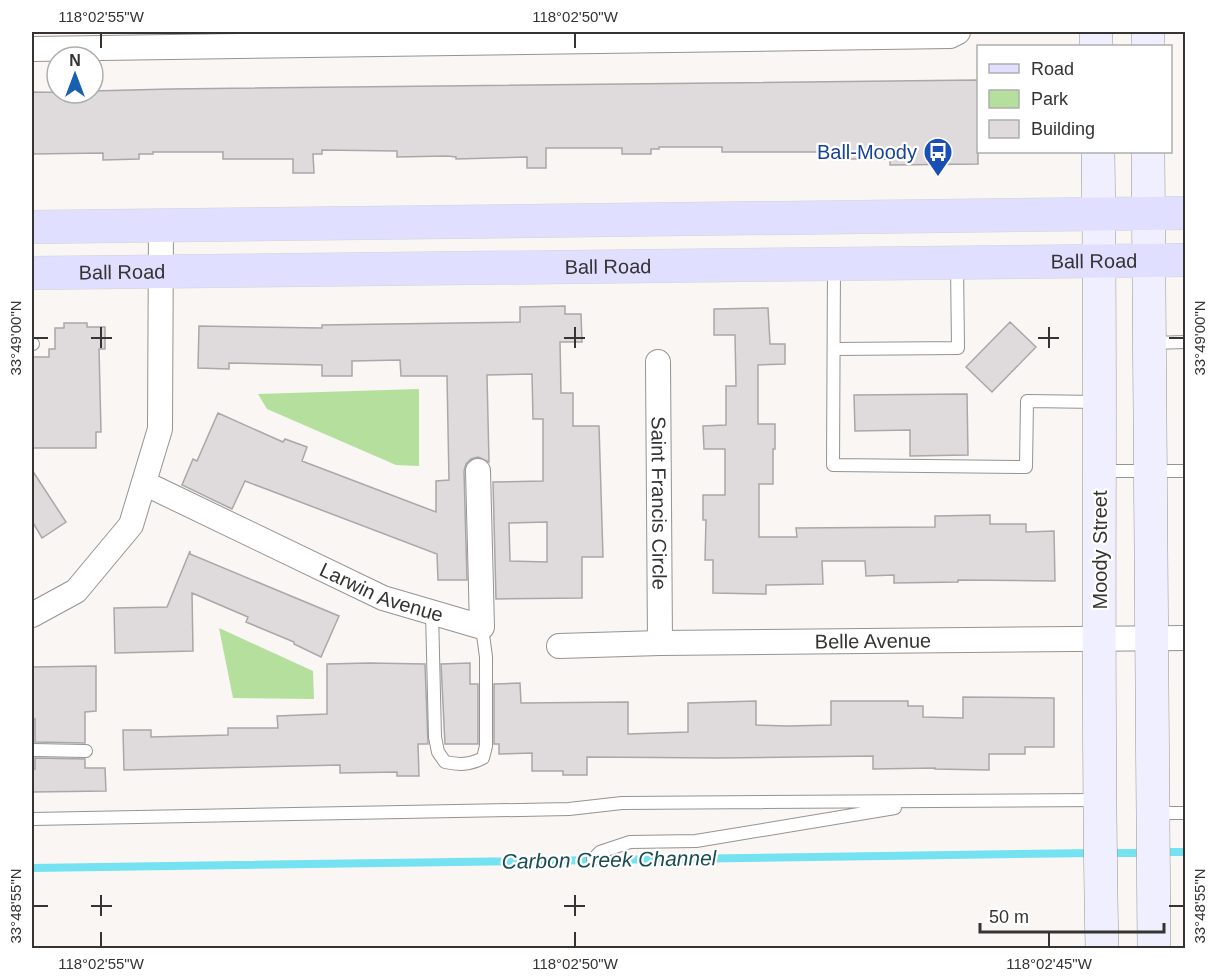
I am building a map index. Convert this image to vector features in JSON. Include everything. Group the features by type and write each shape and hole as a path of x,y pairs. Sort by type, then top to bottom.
{"main road":[{"name":"Moody Street","path":"1098,153 1102,948"},
{"path":"1148,153 1154,948"},
{"path":"32,227 1185,213"},
{"name":"Ball Road","path":"32,273 1185,260"}],"street":[{"path":"32,49 294,39 950,36 958,32"},
{"path":"32,615 76,591 131,525 160,429 161,226"},
{"name":"Saint Francis Circle","path":"658,362 660,643"},
{"path":"478,471 482,627"},
{"name":"Larwin Avenue","path":"144,483 383,598 482,627"},
{"name":"Belle Avenue","path":"559,646 660,643 1185,639"}],"lane":[{"path":"834,350 958,348 957,262"},
{"path":"834,264 833,465 1026,467 1027,401 1100,402"},
{"path":"1150,343 1185,342"},
{"path":"1100,471 1185,471"},
{"path":"432,612 435,737 438,752 445,762 459,765 472,764 483,758 485,752 486,657 482,627"},
{"path":"32,750 86,751"},
{"path":"593,859 600,852 630,842 696,841 935,802"},
{"path":"32,819 569,809 622,803 935,802 1100,811"},
{"path":"1154,818 1185,813"}],"green space":[{"path":"419,389 419,466 396,465 267,409 258,394"},
{"path":"219,628 313,671 314,699 233,698"}],"building":[{"path":"977,80 978,164 890,165 890,159 838,159 838,152 722,152 722,147 659,147 659,149 651,149 651,154 622,154 622,148 546,148 546,168 527,168 527,157 456,159 456,157 447,156 397,157 397,151 322,150 322,154 313,154 314,173 293,173 293,159 223,159 223,152 153,152 153,154 139,154 139,159 103,160 103,153 32,154 32,92 45,92 45,105 105,105 105,91"},
{"path":"565,306 565,314 581,314 582,342 560,342 561,393 573,393 573,426 599,426 603,557 582,557 582,598 496,599 493,482 543,481 543,419 533,419 532,374 487,375 489,462 478,457 471,459 464,471 467,580 438,580 437,554 245,481 232,509 182,485 193,459 197,461 218,413 283,442 285,439 307,447 302,461 436,512 436,481 449,480 447,376 401,376 400,360 352,361 352,376 322,376 322,365 229,363 229,369 198,368 199,326 322,328 322,325 520,322 520,307","holes":["547,522 547,562 510,561 509,523"]},
{"path":"768,308 770,344 785,344 785,364 758,365 758,424 775,424 773,484 759,484 759,537 797,537 796,528 935,527 935,516 990,515 990,524 1026,524 1026,532 1054,531 1055,581 958,580 958,582 894,583 894,575 866,576 865,561 822,561 823,584 766,585 766,594 713,593 713,560 705,560 706,520 703,520 703,495 725,495 725,449 704,449 703,426 726,425 726,386 736,386 735,335 714,335 714,309"},
{"path":"1010,322 1036,347 992,392 966,367"},
{"path":"64,323 87,323 87,327 105,327 105,349 99,349 101,432 96,432 96,448 32,448 32,357 49,357 49,349 55,349 55,328 64,328"},
{"path":"967,394 968,455 910,456 910,430 855,431 854,395"},
{"path":"32,470 66,522 42,538 32,521"},
{"path":"190,551 190,554 339,616 321,657 294,642 246,622 248,617 192,593 193,651 115,653 114,608 167,607"},
{"path":"470,663 470,684 478,684 478,744 445,744 441,664"},
{"path":"327,664 425,664 428,744 418,744 419,776 397,776 397,772 340,773 340,765 124,770 123,730 151,730 151,737 228,735 228,728 278,728 277,716 327,714"},
{"path":"96,666 96,711 85,712 85,743 35,742 35,719 32,719 32,667"},
{"path":"520,683 521,703 628,702 628,734 688,732 688,703 756,701 756,725 788,726 831,725 831,701 908,701 908,706 923,706 923,717 963,718 963,697 1054,698 1054,747 1025,747 1025,754 989,754 989,770 873,769 873,756 587,757 587,775 563,775 563,771 532,771 532,753 499,754 499,744 494,744 494,684"},
{"path":"35,758 85,759 85,768 105,768 106,791 32,792 32,769 35,769"}],"waterway":[{"name":"Carbon Creek Channel","path":"1160,852 1186,852"},
{"name":"Carbon Creek Channel","path":"32,868 1094,853"},
{"name":"Carbon Creek Channel","path":"1109,853 1145,853"}],"place":[{"name":"Ball-Moody","path":"938,178"}]}
